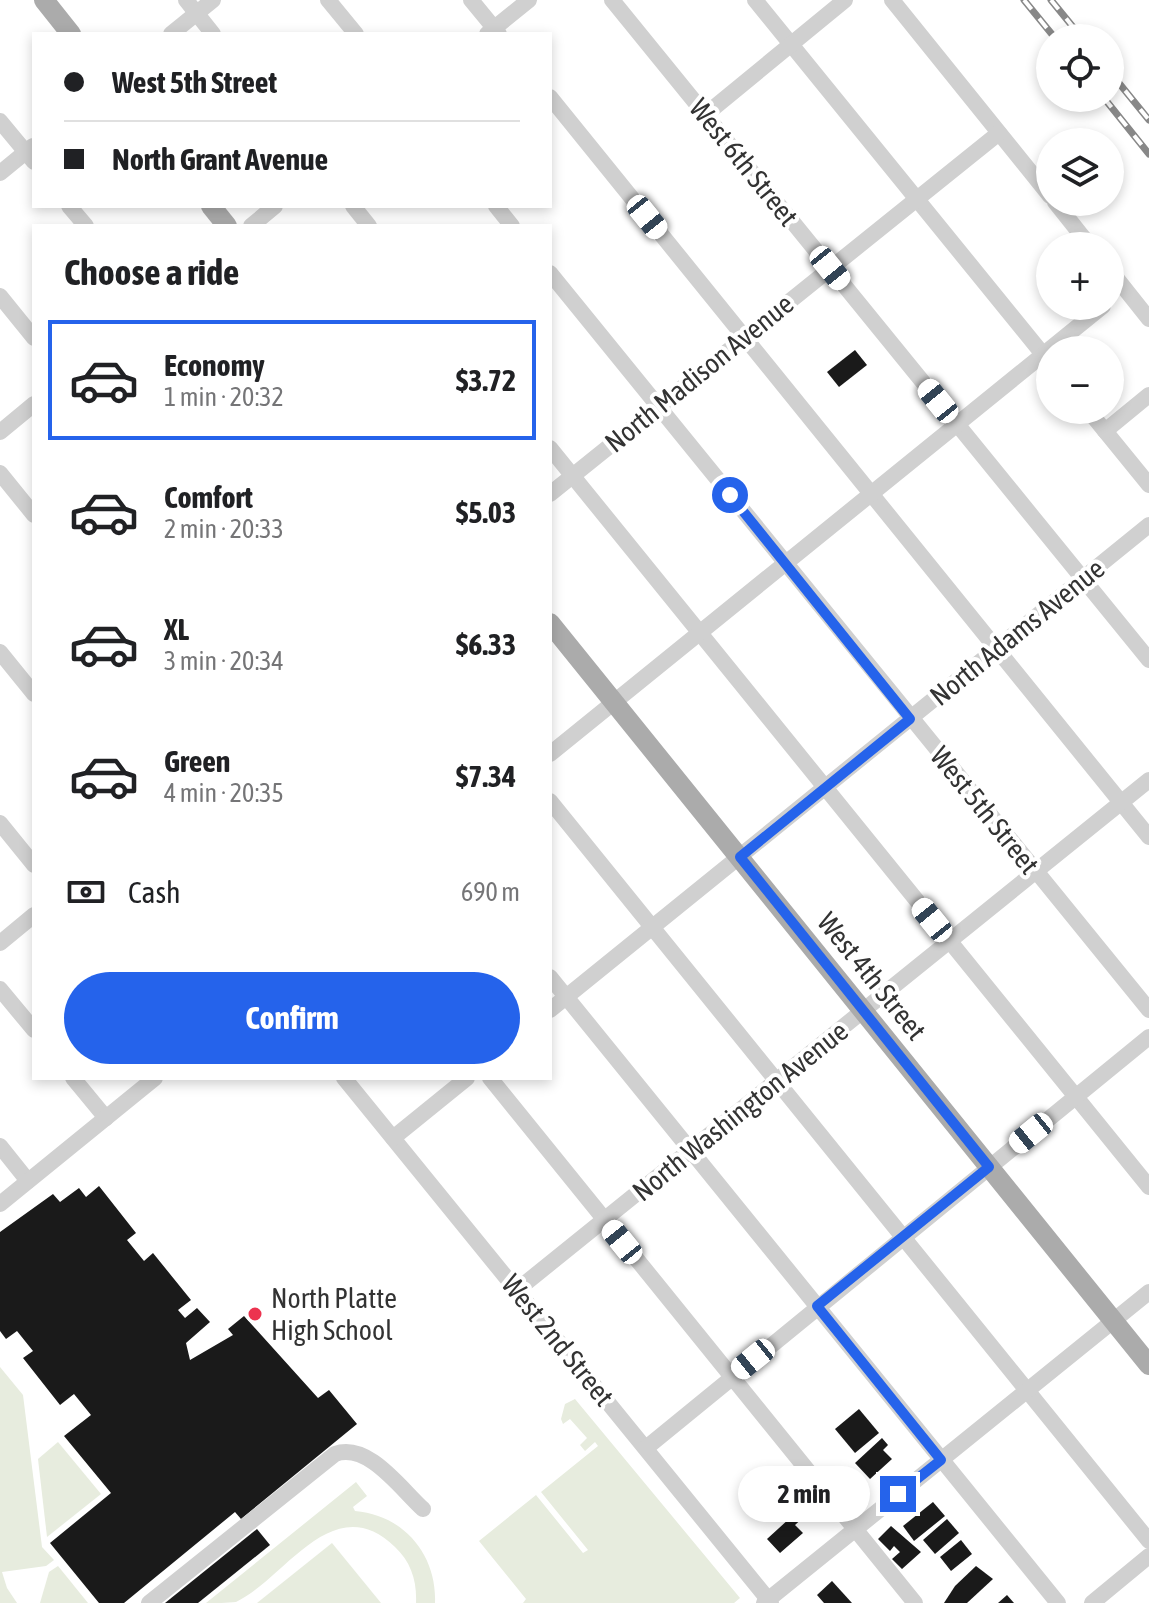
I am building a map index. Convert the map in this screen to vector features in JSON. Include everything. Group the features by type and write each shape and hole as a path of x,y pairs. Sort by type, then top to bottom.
{"main road":[{"path":"44,0 69,32"},
{"path":"213,208 225,224"},
{"name":"West 4th Street","path":"552,625 1149,1365"}],"street":[{"path":"172,32 191,7 213,0"},
{"path":"328,0 354,32"},
{"path":"471,0 493,32 529,0"},
{"name":"West 6th Street","path":"612,0 1149,660"},
{"path":"755,0 1036,346"},
{"path":"705,115 845,0"},
{"path":"892,0 1036,179"},
{"path":"191,7 211,32"},
{"path":"552,99 1149,837"},
{"path":"0,121 31,153 0,173"},
{"name":"North Madison Avenue","path":"552,492 999,133"},
{"path":"71,208 84,224"},
{"path":"253,224 273,208"},
{"path":"355,208 367,224"},
{"path":"498,208 510,224"},
{"path":"1066,216 1079,232"},
{"name":"West 5th Street","path":"552,275 1149,1010"},
{"path":"1125,289 1149,319"},
{"path":"0,296 32,336"},
{"path":"1070,336 1088,320"},
{"path":"552,752 957,424 1036,365"},
{"path":"1105,431 1149,395"},
{"path":"0,432 32,406"},
{"path":"1099,424 1149,485"},
{"path":"552,450 1149,1187"},
{"path":"0,473 32,513"},
{"name":"North Adams Avenue","path":"552,1008 1149,525"},
{"path":"0,652 32,692"},
{"name":"North Washington Avenue","path":"517,1290 1149,780"},
{"path":"552,803 1149,1541"},
{"path":"0,823 32,863"},
{"path":"0,943 32,917"},
{"path":"552,979 1058,1603"},
{"path":"0,989 32,1028"},
{"path":"646,1448 1149,1037"},
{"path":"75,1080 106,1118"},
{"path":"0,1204 153,1080"},
{"name":"West 2nd Street","path":"346,1080 768,1602"},
{"path":"393,1138 465,1080"},
{"path":"492,1080 915,1603"},
{"path":"0,1146 28,1181"},
{"path":"768,1602 1149,1292"},
{"path":"149,1603 335,1454 345,1450 356,1451 371,1461 423,1509"},
{"path":"1092,1603 1149,1556"}],"shaded area":[{"path":"0,1367 23,1395 42,1547 54,1560 46,1566 2,1572 7,1588 17,1603 0,1603"},
{"path":"575,1399 740,1598 734,1603 523,1603 526,1599 479,1541 536,1495 583,1553 588,1550 541,1492 598,1446 595,1442 585,1451 580,1445 587,1438 570,1419 563,1424 561,1419 565,1404"},
{"path":"58,1442 101,1494 47,1537 38,1459"},
{"path":"356,1482 367,1496 353,1507 355,1511 388,1520 414,1540 430,1569 435,1603 416,1603 412,1572 395,1547 372,1531 351,1527 330,1532 311,1543 254,1591 236,1602 206,1603"},
{"path":"332,1543 381,1603 257,1603"},
{"path":"58,1566 88,1603 40,1603 49,1572"}],"building":[{"path":"855,350 867,365 839,387 827,372"},
{"path":"99,1186 136,1233 127,1240 144,1261 153,1253 191,1300 178,1310 185,1318 197,1308 210,1322 186,1343 190,1360 233,1335 228,1329 244,1316 318,1398 329,1390 357,1424 241,1519 235,1512 124,1603 99,1603 50,1543 111,1493 64,1436 91,1415 74,1394 60,1405 23,1358 33,1351 17,1331 6,1339 0,1331 0,1232 53,1194 60,1202 79,1188 86,1197"},
{"path":"859,1409 879,1433 855,1453 835,1429"},
{"path":"882,1438 888,1445 883,1450 892,1459 870,1479 855,1463"},
{"path":"933,1502 945,1516 914,1541 903,1526"},
{"path":"795,1504 806,1515 795,1525 803,1533 780,1553 767,1539 790,1518 785,1513"},
{"path":"947,1519 959,1533 935,1554 923,1540"},
{"path":"891,1526 921,1552 902,1569 892,1559 900,1552 894,1546 890,1551 878,1539"},
{"path":"257,1529 270,1545 198,1603 165,1603"},
{"path":"961,1540 972,1554 951,1571 940,1557"},
{"path":"976,1566 993,1579 967,1603 944,1603 955,1586"},
{"path":"832,1581 852,1603 824,1603 817,1595"},
{"path":"1007,1595 1014,1603 998,1603"}],"railway":[{"path":"1024,0 1044,24"},
{"path":"1051,0 1071,24"},
{"path":"1124,89 1149,120"},
{"path":"1115,112 1149,154"}],"place":[{"name":"North Platte High School","path":"255,1314"}],"route":[{"path":"730,495 910,719 740,857 989,1167 817,1306 941,1460 898,1494"}]}
